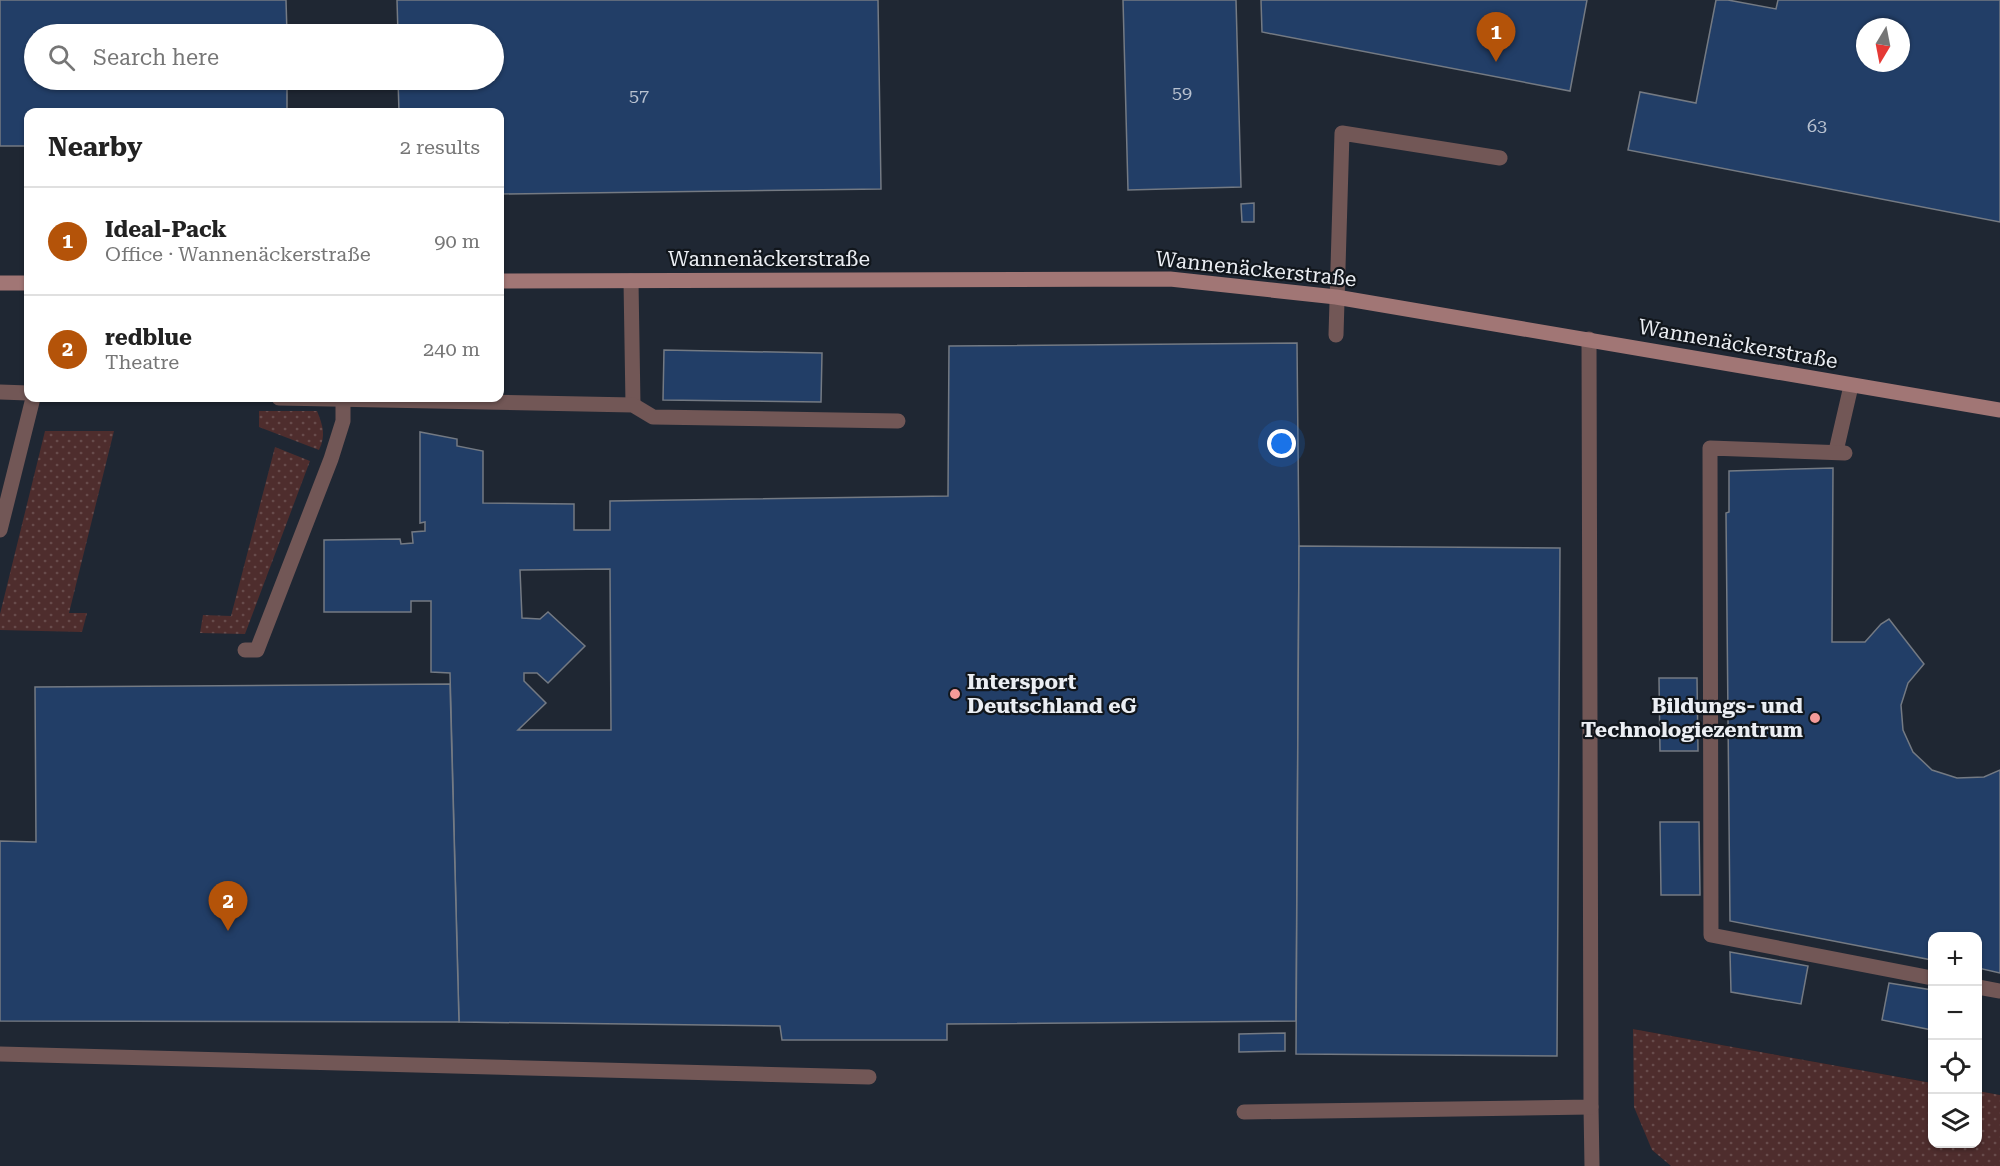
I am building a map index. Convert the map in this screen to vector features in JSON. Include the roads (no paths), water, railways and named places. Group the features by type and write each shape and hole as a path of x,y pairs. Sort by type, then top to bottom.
{"street":[{"name":"Wannenäckerstraße","path":"504,281 1170,279 1336,297 2000,410"},
{"path":"0,283 24,283"}],"lane":[{"path":"1336,335 1342,133 1500,158"},
{"path":"632,281 633,405"},
{"path":"1589,339 1592,1166"},
{"path":"1851,386 1841,452 1710,448 1711,935 1928,977"},
{"path":"0,392 24,393"},
{"path":"0,530 32,402"},
{"path":"245,650 257,650 331,459 343,421 343,402"},
{"path":"488,402 633,405 653,417 898,421"},
{"path":"1982,988 2000,991"},
{"path":"0,1054 869,1077"},
{"path":"1244,1112 1591,1107"}],"place":[{"name":"Ideal-Pack","path":"1496,62"},
{"name":"Intersport Deutschland eG","path":"955,694"},
{"name":"Bildungs- und Technologiezentrum","path":"1815,718"},
{"name":"redblue","path":"228,931"}]}
